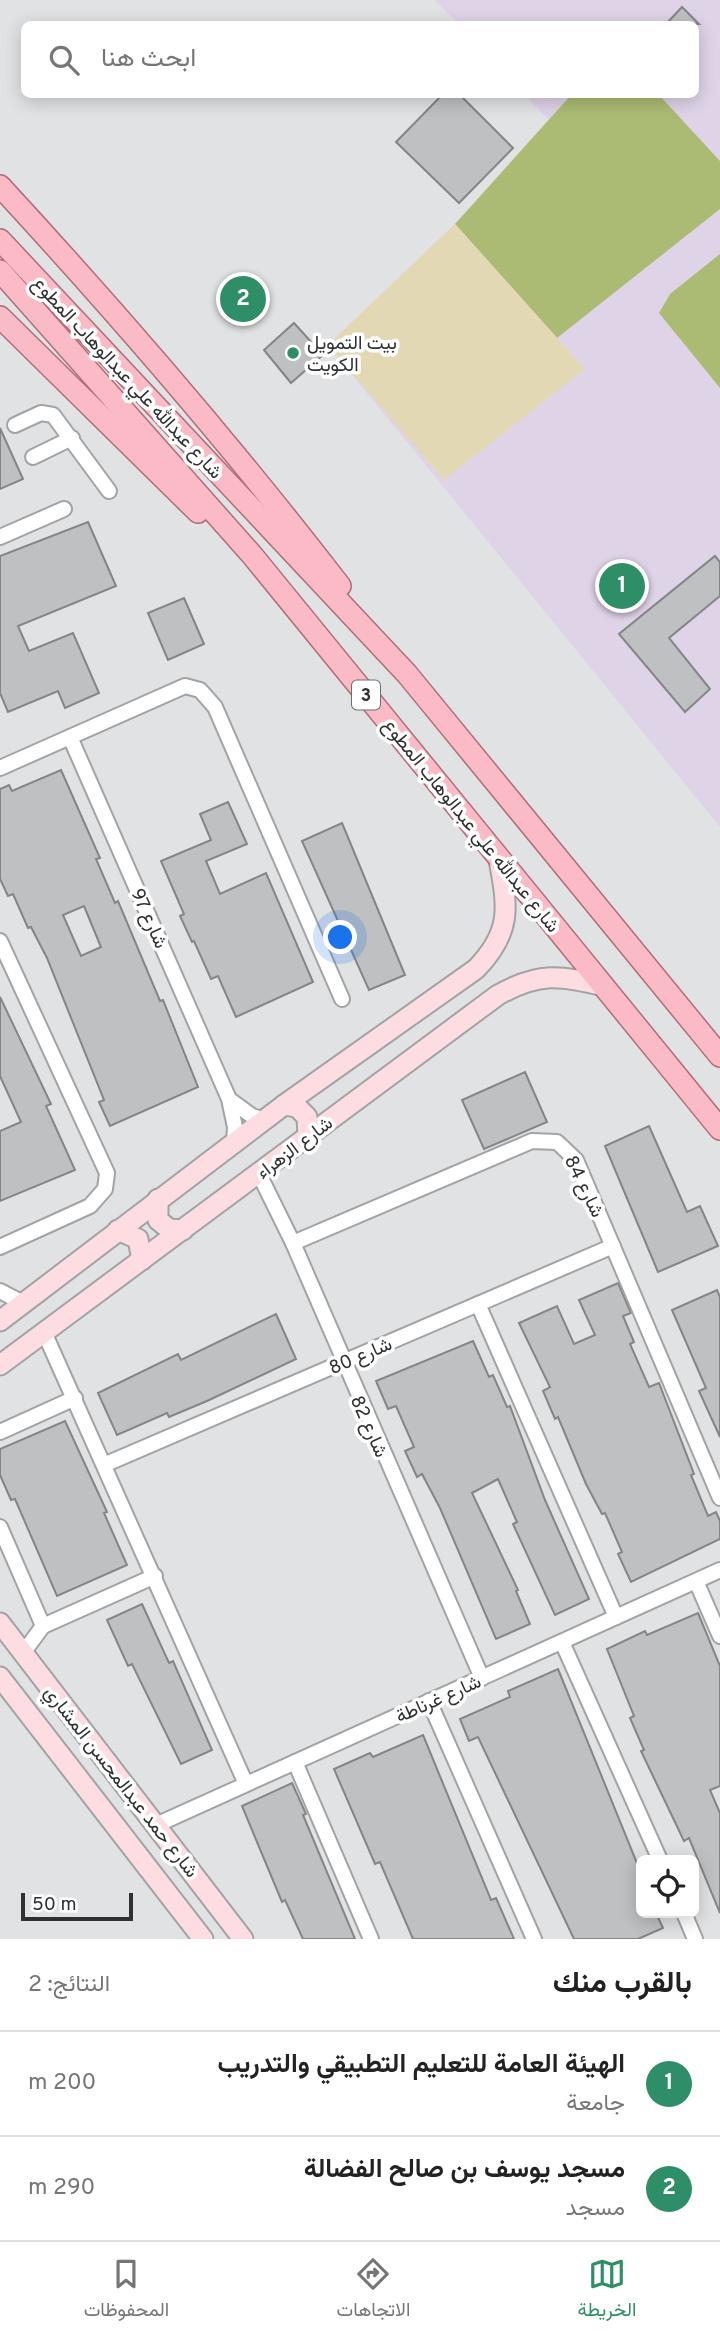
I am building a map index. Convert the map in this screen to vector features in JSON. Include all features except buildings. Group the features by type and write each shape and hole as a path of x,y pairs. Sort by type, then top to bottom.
{"main road":[{"path":"0,186 154,355 246,464 407,674"},
{"name":"شارع عبدالله علي عبدالوهاب المطوع","path":"2,242 407,674 720,1056"},
{"name":"شارع عبدالله علي عبدالوهاب المطوع","path":"0,271 252,555 720,1129"},
{"path":"0,317 168,484 252,555"}],"street":[{"path":"15,425 50,413 57,417 109,491"},
{"path":"33,457 72,438"},
{"path":"0,537 64,509"},
{"path":"0,768 185,686 200,690 215,707 342,999"},
{"name":"شارع 97","path":"70,737 229,1099 235,1127 234,1143"},
{"name":"شارع الزهراء","path":"0,1321 284,1105 460,981 492,953 503,933 506,896 499,860"},
{"path":"0,941 107,1173 105,1189 90,1206 0,1247"},
{"name":"شارع الزهراء","path":"0,1365 482,1006 521,982 540,977 558,976 604,986"},
{"path":"460,981 475,984 483,998 482,1006"},
{"path":"229,1099 252,1116 265,1120"},
{"path":"284,1105 298,1107 307,1117 308,1136"},
{"name":"شارع 84","path":"293,1243 532,1141 547,1139 568,1149 576,1160 614,1246 720,1498"},
{"name":"شارع 82","path":"259,1174 293,1243 342,1363 482,1678"},
{"path":"158,1199 156,1206 159,1220 169,1229 183,1230"},
{"path":"118,1230 138,1239 142,1260"},
{"name":"شارع 80","path":"106,1464 614,1246"},
{"path":"0,1291 23,1303"},
{"path":"478,1304 616,1617"},
{"path":"44,1332 106,1464 246,1784"},
{"path":"0,1432 75,1398"},
{"path":"0,1527 43,1626"},
{"name":"شارع غرناطة","path":"156,1825 720,1570"},
{"path":"23,1653 43,1626 155,1576"},
{"path":"696,1581 720,1636"},
{"name":"شارع حمد عبدالمحسن المشاري","path":"0,1623 242,1938"},
{"path":"562,1642 658,1855"},
{"name":"شارع حمد عبدالمحسن المشاري","path":"0,1677 203,1939"},
{"path":"429,1701 534,1939"},
{"path":"295,1762 371,1939"},
{"path":"686,1918 695,1939"}],"shaded area":[{"path":"434,0 720,0 720,827 328,345 455,224 549,120 528,98 699,98 699,21 456,21"}],"green space":[{"path":"568,98 662,98 720,161 720,209 557,338 455,224"},
{"path":"720,254 720,388 659,313 670,294"}],"sand":[{"path":"455,224 585,369 444,480 328,345"}],"place":[{"name":"مسجد يوسف بن صالح الفضالة","path":"243,299"},
{"name":"بيت التمويل الكويت","path":"293,353"},
{"name":"الهيئة العامة للتعليم التطبيقي والتدريب","path":"622,586"}]}
